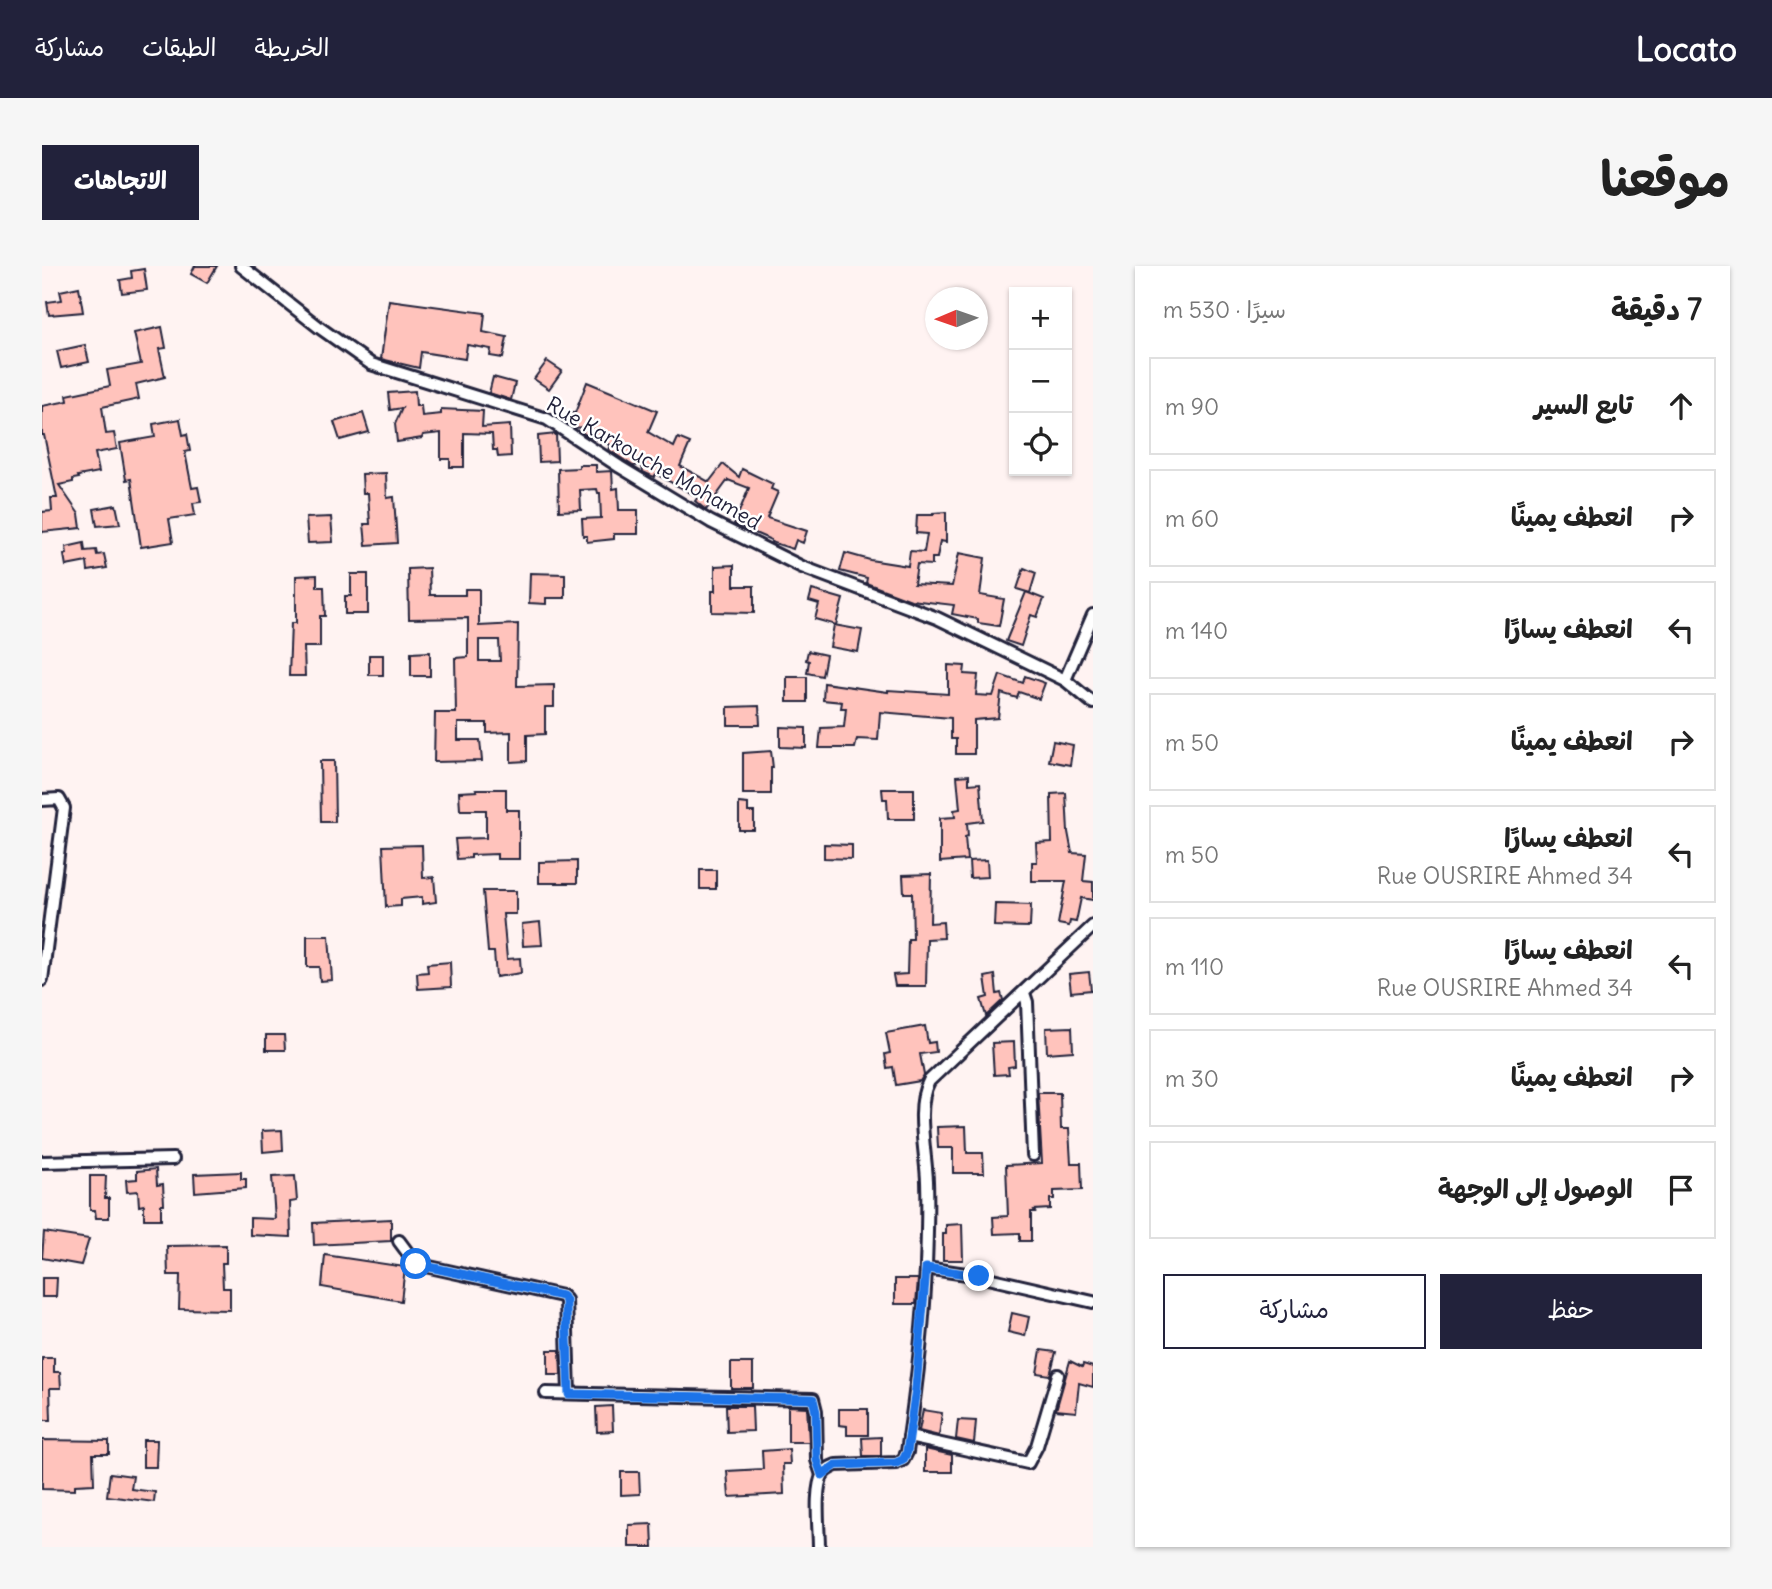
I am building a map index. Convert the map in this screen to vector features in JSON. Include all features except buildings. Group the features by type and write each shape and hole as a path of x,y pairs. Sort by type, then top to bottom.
{"street":[{"name":"Rue Karkouche Mohamed","path":"242,266 320,328 371,364 547,419 711,522 802,567 937,618 1065,680 1093,702"},
{"path":"1065,680 1093,615"},
{"path":"42,800 59,799 64,808 42,980"},
{"path":"1091,929 1093,942"},
{"path":"822,1475 836,1465 896,1463 903,1460 907,1452 916,1388 926,1268 927,1182 922,1110 924,1090 929,1081 1091,929"},
{"path":"1024,992 1027,1002 1033,1156"},
{"path":"42,1162 173,1159"},
{"path":"399,1241 416,1264 562,1296 566,1300 569,1394"},
{"path":"926,1268 979,1276 1093,1302"},
{"path":"909,1437 1028,1463 1037,1446 1058,1375"},
{"path":"546,1393 813,1399 816,1412 817,1460 822,1475 819,1488 819,1547"}],"route":[{"path":"416,1264 562,1296 566,1300 569,1394 813,1399 816,1412 817,1460 822,1475 828,1468 836,1465 896,1463 903,1460 907,1452 916,1388 926,1268 979,1276"}]}
